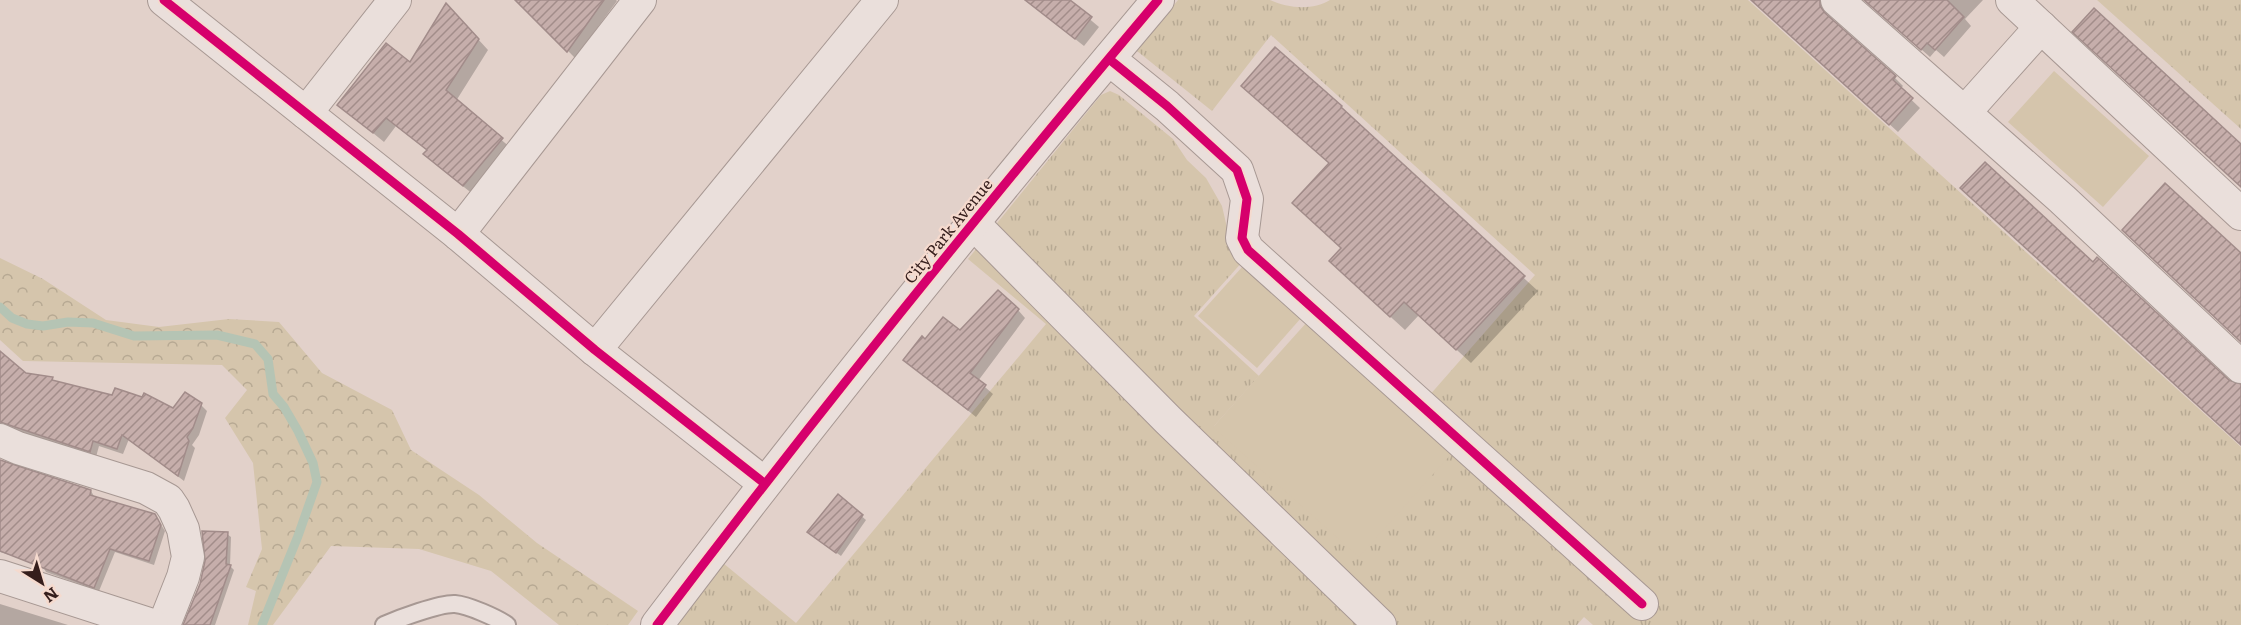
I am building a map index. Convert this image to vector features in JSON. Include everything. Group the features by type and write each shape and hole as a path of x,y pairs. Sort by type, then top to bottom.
{"street":[{"path":"164,0 458,234 596,350 764,483"},
{"path":"306,113 395,0"},
{"path":"458,234 640,0"},
{"path":"596,350 882,0"},
{"name":"City Park Avenue","path":"657,625 764,483 973,223 1158,0"},
{"path":"1837,0 2062,199 2241,367"},
{"path":"2012,0 2241,214"},
{"path":"1965,112 2042,27"},
{"path":"1109,58 1167,106 1237,170 1247,199 1242,238 1248,250 1642,604"},
{"path":"973,223 1168,420 1380,625"},
{"path":"0,440 18,448 146,488 168,500 183,529 188,557 183,577 164,625"},
{"path":"0,576 152,625"}],"lane":[{"path":"384,625 423,611 455,604 497,618 507,625"}],"green space":[{"path":"1178,0 1270,0 1284,5 1308,7 1330,0 1748,0 2241,447 2241,625 1593,625 1584,617 1577,625 677,625 723,563 796,623 1046,324 968,259 1101,95 1110,91 1119,95 1173,139 1187,160 1206,178 1222,206 1228,232 1244,260 1194,316 1259,376 1214,426 1428,397 1535,275 1271,35 1212,111 1137,51"},
{"path":"2097,0 2241,0 2241,129"},
{"path":"2054,71 2149,156 2103,207 2008,122"},
{"path":"0,258 43,279 106,320 159,327 229,319 279,322 322,373 392,410 411,450 479,495 537,543 638,611 628,625 559,625 491,571 419,549 331,546 273,625 248,625 256,591 246,587 262,549 253,463 225,418 247,390 222,365 23,361 0,340"},
{"path":"1243,266 1301,318 1257,368 1198,316"},
{"path":"1307,322 1453,452 1359,557 1213,427"}],"building":[{"path":"515,0 604,0 567,52"},
{"path":"1025,0 1070,0 1092,17 1075,39"},
{"path":"1751,0 1820,0 1820,6 1825,13 1896,76 1893,80 1913,98 1889,125"},
{"path":"1864,0 1947,0 1964,17 1935,50 1927,43 1921,50"},
{"path":"446,3 479,39 446,90 503,138 463,186 423,154 427,150 386,118 373,133 337,105 386,43 410,62"},
{"path":"2094,8 2241,144 2241,187 2072,32"},
{"path":"1275,47 1525,276 1456,350 1404,302 1390,317 1329,261 1341,248 1292,203 1329,163 1241,86"},
{"path":"1985,162 2093,262 2097,257 2229,380 2241,384 2241,445 1960,188"},
{"path":"2165,183 2241,253 2241,342 2122,230"},
{"path":"998,290 1019,309 970,373 986,385 968,410 903,360 922,336 925,339 943,317 960,330"},
{"path":"0,351 26,373 53,377 52,380 112,395 115,388 142,397 144,393 173,408 185,392 202,403 193,428 187,437 189,441 178,476 122,435 117,449 93,441 90,452 0,422"},
{"path":"0,460 91,490 90,495 155,514 161,525 149,561 110,549 94,588 0,551"},
{"path":"838,494 863,515 836,553 807,532"},
{"path":"202,531 228,532 226,564 231,565 210,625 183,625 200,584 205,561"}],"waterway":[{"path":"0,307 12,318 27,324 43,326 68,322 93,323 134,336 217,335 255,344 268,359 273,394 284,407 298,431 313,463 317,482 262,625"}],"cycle path":[{"path":"164,0 458,234 595,350 764,483"},
{"path":"657,625 903,309 1158,0"},
{"path":"1109,59 1167,106 1237,170 1247,199 1242,238 1248,250 1642,604"}]}
